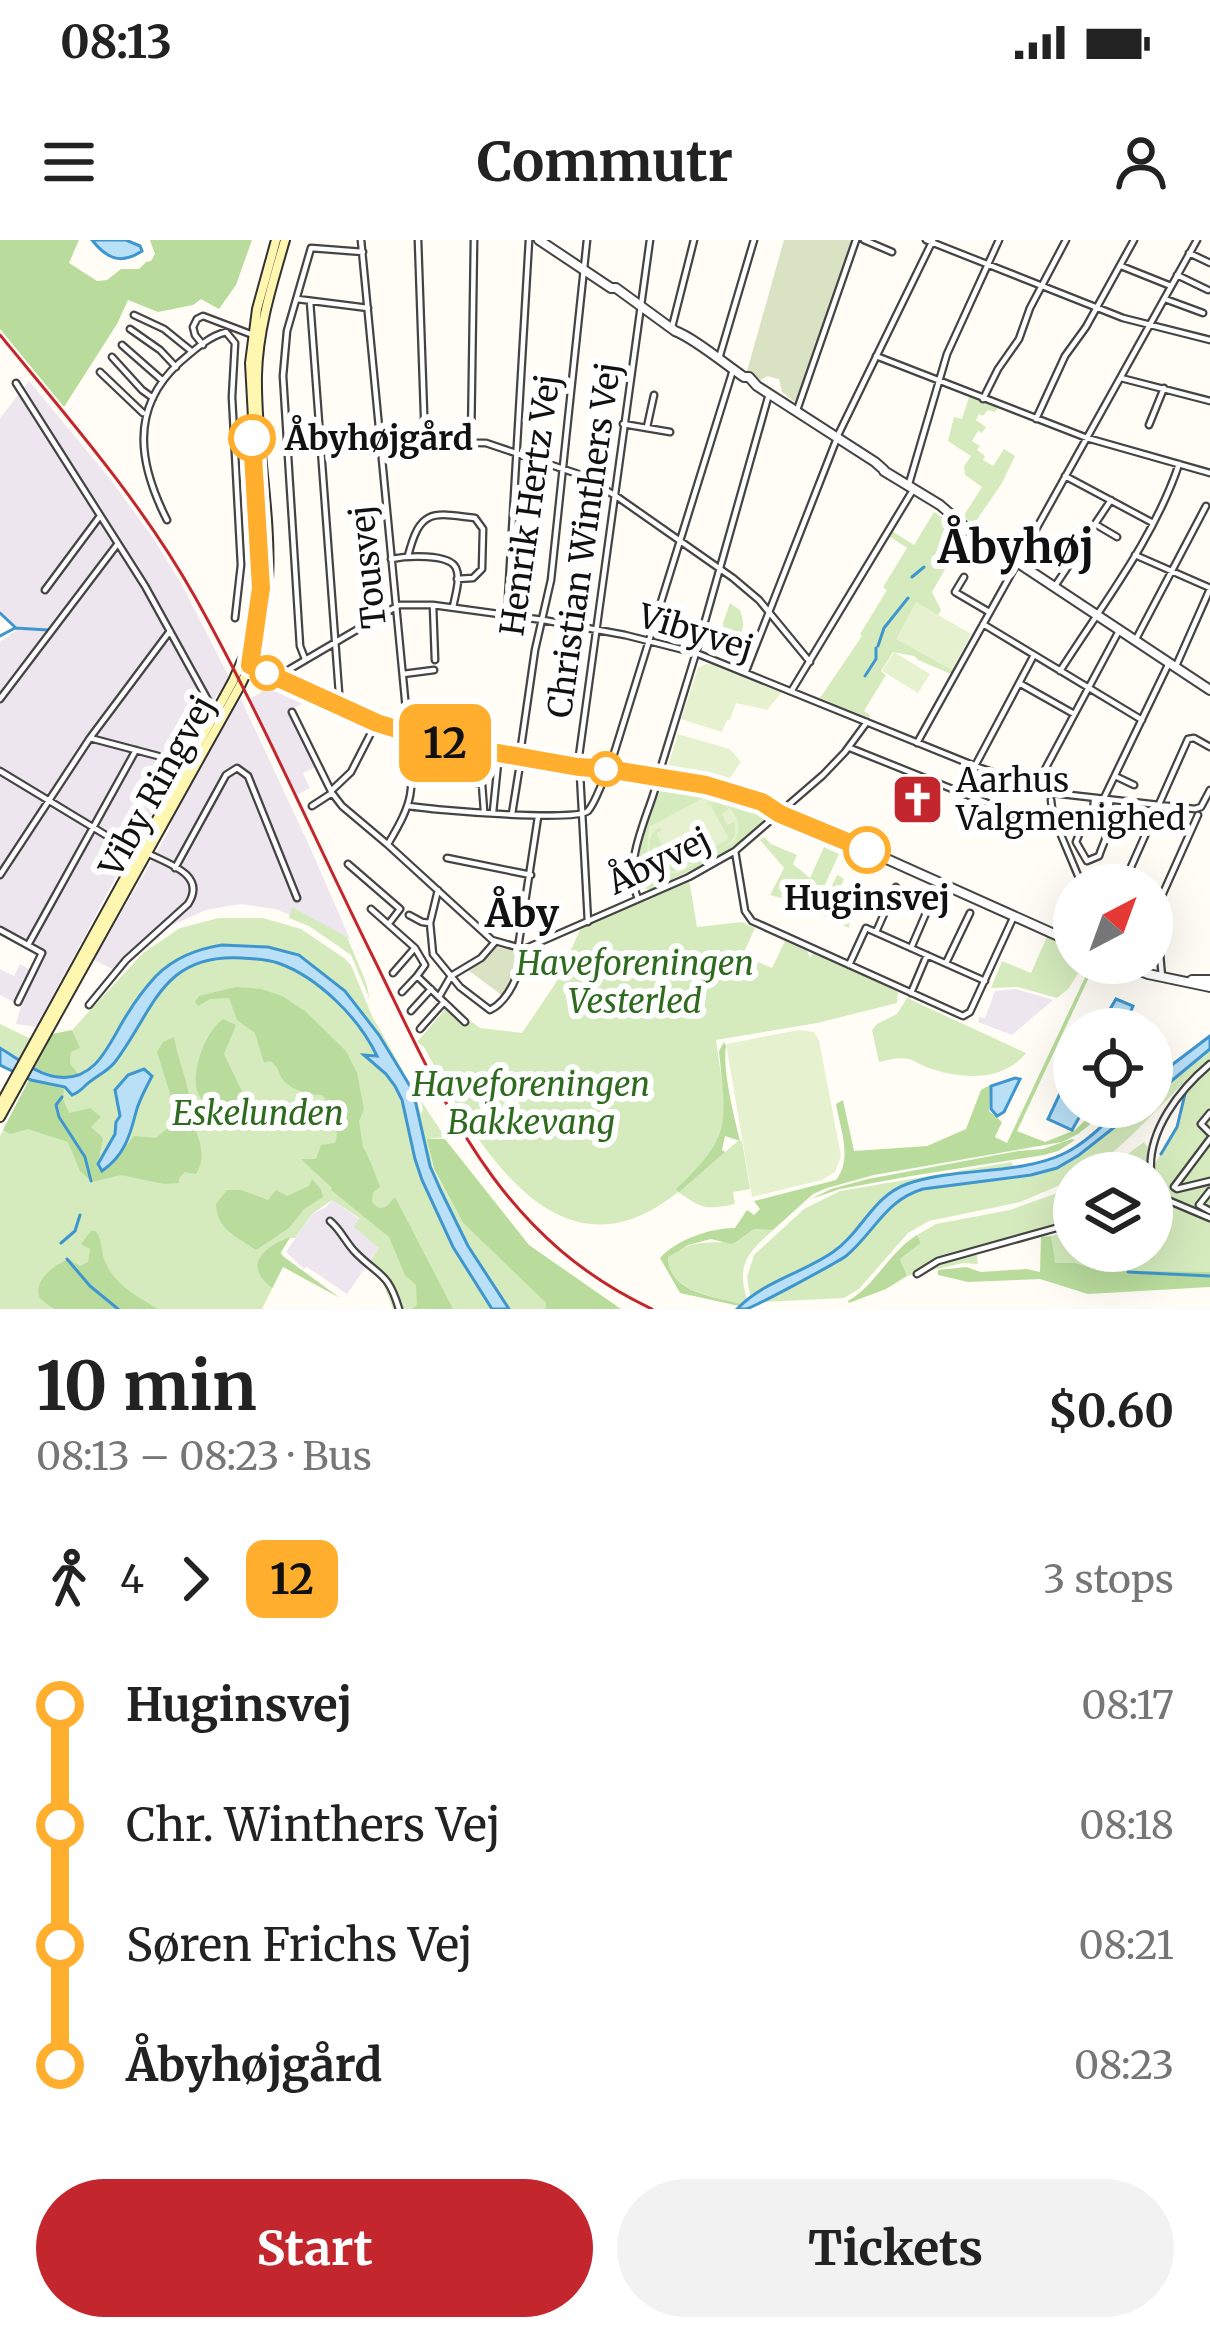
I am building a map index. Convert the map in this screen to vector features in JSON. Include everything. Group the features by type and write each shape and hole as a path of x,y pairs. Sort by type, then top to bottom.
{"main road":[{"name":"Viby Ringvej","path":"248,663 261,576 250,395 257,335 280,240"},
{"name":"Viby Ringvej","path":"0,1120 5,1102 248,663 264,624 269,588 257,335"}],"street":[{"path":"332,249 333,240"},
{"name":"Tousvej","path":"362,240 409,735 410,806"},
{"path":"418,240 425,442"},
{"path":"471,442 474,240"},
{"path":"507,616 529,240"},
{"path":"539,240 1210,688"},
{"name":"Henrik Hertz Vej","path":"521,747 551,580 586,240"},
{"name":"Christian Winthers Vej","path":"588,922 579,764 650,240"},
{"path":"673,330 694,240"},
{"path":"717,359 754,240"},
{"path":"796,412 860,240 892,252"},
{"path":"792,690 911,489 954,336 1000,240"},
{"path":"982,399 1015,348 1066,240"},
{"path":"1036,419 1065,356 1134,240"},
{"path":"917,743 1197,240"},
{"path":"746,671 836,439 930,241 1096,308 1210,340"},
{"path":"305,660 299,646 283,359 311,248 363,252"},
{"path":"1190,253 1210,262"},
{"path":"1120,266 1171,286"},
{"path":"1177,275 1208,290"},
{"path":"296,299 368,308"},
{"path":"1165,299 1203,313"},
{"path":"310,301 339,693"},
{"path":"134,315 164,329 192,352"},
{"path":"203,345 194,327 203,316 257,335"},
{"path":"130,328 176,367"},
{"path":"167,520 146,461 146,414 176,367 223,332 231,334 241,554 236,618"},
{"path":"122,345 163,381"},
{"path":"875,356 1087,438 1210,473"},
{"path":"112,357 153,398"},
{"path":"612,760 733,370"},
{"path":"100,372 146,414"},
{"path":"1121,378 1210,401"},
{"path":"16,383 118,544 209,701"},
{"path":"1149,424 1164,388"},
{"path":"661,767 770,394"},
{"path":"646,427 654,395"},
{"path":"623,424 670,432"},
{"path":"287,440 471,442 562,468 614,494 720,568 769,611 810,662"},
{"path":"1060,670 1135,555 1180,464"},
{"path":"1065,476 1153,523"},
{"path":"1111,500 1095,524 1117,538"},
{"path":"1136,639 1206,506"},
{"path":"45,590 100,516"},
{"path":"408,556 424,519 475,518 483,529 482,569 473,578 458,579"},
{"path":"0,699 118,544"},
{"path":"1056,585 1070,562 1059,554"},
{"path":"1094,800 1093,814 1086,817 1076,842 1087,861 1099,856 1111,823 1107,801 1115,776 1210,588 1135,555"},
{"path":"392,559 449,560 458,579 453,607"},
{"path":"964,577 956,592 989,612"},
{"path":"433,604 435,660"},
{"name":"Vibyvej","path":"290,669 396,605 433,604 596,629 697,653 866,722"},
{"path":"983,624 1142,720"},
{"path":"1035,788 1120,629"},
{"path":"0,875 90,738 170,631"},
{"path":"975,766 1034,655"},
{"path":"248,663 409,735 579,764 604,773 706,785 762,802 1053,934"},
{"name":"Tousvej","path":"403,674 434,670"},
{"path":"1019,683 1074,715"},
{"path":"292,712 332,792 348,812 495,942 521,948"},
{"path":"866,722 1035,788 1200,812"},
{"name":"Åbyvej","path":"521,948 689,877 735,851 849,747 866,722"},
{"path":"312,806 350,772 371,733"},
{"path":"90,738 158,756"},
{"path":"1132,864 1189,738 1210,747"},
{"path":"849,747 1041,825 1057,827"},
{"path":"28,945 136,750"},
{"path":"462,758 461,778 482,784 484,811"},
{"path":"478,783 480,759"},
{"path":"493,812 498,763"},
{"path":"512,814 520,764"},
{"path":"171,867 226,775 237,768 248,776 298,898"},
{"path":"388,844 410,806 538,817 581,815 589,810 604,773"},
{"path":"1,775 194,883 192,898 126,960 89,1005"},
{"path":"1115,776 1134,785"},
{"path":"638,899 633,860 656,785"},
{"path":"1173,868 1210,790"},
{"path":"1052,800 1057,827 1073,864"},
{"path":"438,890 430,923 432,951 460,987 494,1011 521,965 538,817"},
{"path":"735,851 749,919 961,1016 967,1016 1014,916"},
{"path":"447,858 531,875"},
{"path":"348,865 400,909 388,924"},
{"path":"876,932 896,887"},
{"path":"911,948 933,898"},
{"path":"371,909 415,948 425,965 402,992"},
{"path":"946,964 970,913"},
{"path":"409,915 430,923"},
{"path":"849,965 866,928 985,981"},
{"path":"0,930 41,951 42,958 18,1001"},
{"path":"419,1028 451,976 481,958 495,942"},
{"path":"393,973 415,948"},
{"path":"910,993 927,955"},
{"path":"417,976 465,1022"},
{"path":"1173,979 1210,984"},
{"path":"411,1011 431,989"},
{"path":"1152,1152 1172,1104 1210,1064"},
{"path":"1210,1113 1202,1124 1210,1136 1174,1186 1210,1181"},
{"path":"1210,1192 1199,1205 1210,1215"},
{"path":"1173,1202 1210,1215"},
{"path":"330,1221 354,1252 386,1278 399,1309"},
{"path":"917,1274 938,1261 1053,1229"}],"shaded area":[{"path":"29,381 155,541 229,677 36,1027 16,1024 21,1006 0,995 0,969 14,976 20,964 37,974 45,957 0,933 0,642 17,630 0,613 0,418"},
{"path":"270,682 314,699 293,708 321,764 303,773 310,788 297,795 250,699"},
{"path":"239,695 350,939 275,909 240,904 206,910 168,927 114,970 94,960 170,829 173,814"},
{"path":"1016,989 1053,1000 1012,1035 978,1022 979,1017 985,1018 995,991"},
{"path":"332,1200 359,1219 379,1248 347,1294 304,1269 286,1252 312,1214"}],"green space":[{"path":"0,240 79,240 69,263 97,281 151,261 155,254 150,240 252,240 236,285 219,309 201,299 158,312 128,300 64,407 0,329"},
{"path":"784,240 852,240 795,402 782,392 779,379 767,376 761,380 747,371"},
{"path":"969,397 998,408 979,414 976,420 986,427 972,441 980,446 977,450 985,456 983,460 993,466 1004,449 1015,456 974,524 963,517 982,487 965,475 964,466 971,456 948,441 954,417 962,419"},
{"path":"934,512 966,533 932,592 941,610 938,615 897,639 954,669 951,674 914,656 893,652 881,671 886,675 864,711 868,719 820,698 862,636 887,590 883,587 907,548 889,536 892,531 914,545"},
{"path":"916,602 971,634 952,670 896,639"},
{"path":"730,603 740,610 743,628 739,639 725,650 723,623"},
{"path":"894,652 930,674 918,693 882,671"},
{"path":"708,663 782,692 767,710 736,703 722,732 681,719 698,668"},
{"path":"678,734 730,749 741,762 727,782 672,772 668,766"},
{"path":"665,784 706,791 770,814 769,819 727,850 650,890 636,885 638,861 649,817"},
{"path":"711,794 729,808 733,813 738,832 735,841 678,873 673,873 660,870 647,855 649,827","holes":["708,802 729,809 722,814 727,825 735,822 730,842 678,870 661,867 655,861 662,862 664,854 654,846 650,853 649,845 652,835 660,827 656,833 673,868 729,839 710,804 706,805"]},
{"path":"764,837 797,855 793,864 810,878 824,847 839,854 823,889 829,892 837,875 844,879 837,896 842,898 846,890 853,894 844,916 850,920 849,928 770,895 784,868 760,840"},
{"path":"689,879 697,927 742,922 755,928 740,961 751,959 772,968 785,941 807,951 810,958 814,952 898,992 897,1003 716,1040 727,1116 713,1154 693,1179 742,1141 750,1189 733,1192 735,1204 705,1207 678,1192 634,1218 594,1224 557,1214 524,1192 495,1160 417,1042 449,1005 480,1028 522,1033 555,984 581,928"},
{"path":"292,907 347,937 370,1000 351,955 289,918"},
{"path":"219,918 263,918 301,929 351,965 372,1016 414,1090 421,1114 421,1101 445,1137 428,1139 433,1169 463,1223 546,1303 545,1309 509,1309 468,1246 441,1191 430,1166 405,1075 345,991 299,955 268,947 203,948 130,1008 104,1053 80,1076 70,1063 71,1052 79,1047 72,1030 143,953 180,928"},
{"path":"1047,937 1053,940 1053,984 1071,984 1057,998 1018,987 991,988 1002,961 1031,973"},
{"path":"497,947 517,951 518,965 503,996 468,970"},
{"name":"Eskelunden","path":"227,957 279,964 305,975 362,1033 378,1057 372,1064 395,1086 453,1247 492,1309 393,1309 380,1276 368,1265 379,1248 354,1227 359,1218 332,1200 312,1214 281,1252 286,1261 262,1309 0,1309 0,1136 29,1080 82,1091 116,1060 171,981 204,962"},
{"path":"1082,984 1086,984 1075,1008 1071,1008"},
{"path":"236,987 282,996 305,1011 346,1051 357,1073 364,1109 359,1121 363,1148 380,1187 373,1192 372,1202 382,1208 395,1197 453,1309 412,1309 417,1305 416,1285 405,1275 389,1237 301,1159 316,1159 321,1145 335,1143 337,1133 327,1121 322,1095 294,1088 274,1064 264,1063 255,1033 237,1020 229,998 210,999 198,1006 195,1002 199,996"},
{"path":"907,998 1026,1053 1005,1070 979,1076 939,1071 905,1058 879,1062 872,1030 897,1014"},
{"path":"223,1019 236,1025 224,1054 251,1110 249,1119 212,1113 197,1089 202,1049"},
{"path":"0,1024 31,1039 19,1059 0,1048"},
{"path":"72,1030 80,1048 71,1052 70,1063 80,1076 59,1077 34,1068 52,1034"},
{"path":"799,1030 814,1032 819,1040 841,1156 835,1172 822,1180 752,1197 726,1044"},
{"path":"174,1037 190,1103 191,1113 183,1124 196,1131 201,1148 196,1174 185,1172 179,1183 121,1175 92,1182 80,1171 68,1142 28,1129 11,1134 3,1130 29,1080 64,1089 69,1113 90,1108 101,1117 91,1127 103,1138 97,1168 103,1171 134,1136 156,1138 176,1113 157,1052"},
{"path":"724,1042 740,1141 725,1136 725,1152 679,1192 676,1189 708,1155 722,1127 719,1051"},
{"path":"1053,1045 1017,1131 1045,1142 1086,1128 1078,1134 1062,1142 874,1175 827,1188 813,1194 773,1230 754,1229 731,1244 711,1239 668,1257 670,1269 684,1286 739,1306 680,1293 660,1258 694,1236 735,1228 747,1210 754,1215 760,1209 754,1201 836,1180 845,1153 836,1104 843,1100 854,1151 927,1146 966,1129 981,1090 990,1085 989,1111 1002,1122 995,1137 1007,1143"},
{"path":"1210,1049 1210,1060 1173,1094 1173,1080"},
{"path":"1210,1068 1210,1212 1173,1199 1173,1152 1162,1152 1177,1127 1186,1092"},
{"path":"1113,1128 1138,1128 1112,1152 1082,1152"},
{"path":"427,1139 445,1139 529,1245 621,1309 545,1309 546,1303 463,1223 434,1169"},
{"path":"1075,1140 1044,1155 840,1189 811,1199 868,1179"},
{"path":"1144,1142 1150,1150 1150,1152 1130,1152"},
{"path":"1012,1162 1013,1166 900,1186 838,1249 750,1296 747,1277 754,1255 804,1209 840,1191"},
{"path":"1053,1168 1053,1188 1020,1202 929,1221 908,1233 859,1289 844,1298 760,1302 845,1257 901,1197 923,1189"},
{"path":"312,1179 323,1197 256,1250 229,1232 217,1213 216,1204 227,1190 268,1200 276,1190 287,1196 309,1186"},
{"path":"1053,1195 1053,1227 976,1251 978,1264 907,1276 900,1259 921,1243 917,1235 936,1224 1010,1210"},
{"path":"1173,1204 1210,1219 1210,1272 1173,1272"},
{"path":"754,1229 773,1230 746,1260 747,1299 741,1304 694,1291 670,1269 668,1257 684,1247 736,1242"},
{"path":"91,1231 98,1235 114,1277 158,1309 54,1309 41,1299 40,1284 52,1268 69,1259 80,1266 88,1262 90,1249 81,1244"},
{"path":"917,1235 921,1243 900,1259 907,1276 849,1303 898,1250"},
{"path":"1051,1236 1053,1272 1210,1272 1210,1287 1088,1294 1040,1279 968,1282 938,1275 938,1270 966,1267 981,1272 1040,1272 1041,1237"},
{"path":"290,1237 280,1254 340,1298 283,1267 272,1288 263,1280 258,1272 260,1258"}],"water":[{"path":"92,240 126,240 142,251 115,258"},
{"path":"222,945 268,947 299,955 345,991 413,1091 430,1166 441,1191 468,1246 509,1309 492,1309 453,1247 422,1180 402,1100 386,1074 364,1055 377,1056 369,1042 336,1000 293,969 242,958 193,965 163,989 112,1065 72,1095 65,1087 31,1080 0,1065 0,1048 50,1076 83,1073 101,1057 156,976 187,955"},
{"path":"1116,999 1133,1006 1132,1008 1111,1008"},
{"path":"1210,1036 1210,1049 1173,1080 1173,1064"},
{"path":"144,1069 152,1076 128,1137 116,1159 102,1171 98,1164 120,1116 115,1090 128,1075"},
{"path":"1020,1079 1004,1112 997,1116 991,1109 991,1086"},
{"path":"1100,1128 1113,1128 1083,1152 1067,1152"},
{"path":"1053,1158 1053,1169 910,1194 889,1209 846,1256 763,1301 737,1309 759,1291 833,1252 876,1206 907,1184"}],"waterway":[{"path":"912,577 924,567"},
{"path":"878,646 884,628 908,598"},
{"path":"0,613 16,628"},
{"path":"0,636 15,628 48,630"},
{"path":"865,676 876,659 876,648"},
{"path":"1162,1152 1177,1127 1185,1094"},
{"path":"62,1097 56,1105 59,1117 85,1157 91,1181"},
{"path":"61,1243 75,1231 80,1215"},
{"path":"67,1259 118,1309"},
{"path":"1128,1272 1210,1276"}],"railway":[{"path":"0,335 128,494 195,597 424,1062 480,1159 552,1243 598,1279 652,1309"}],"bus line":[{"name":"12","path":"252,438 261,588 250,665 377,723 441,743 706,785 762,802 867,850"}],"place":[{"name":"Åbyhøjgård","path":"252,438"},
{"name":"Aarhus Valgmenighed","path":"917,799"},
{"name":"Huginsvej","path":"867,850"}],"district":[{"name":"Åbyhøj","path":"1016,547"},
{"name":"Åby","path":"522,913"}],"park label":[{"name":"Haveforeningen Vesterled","path":"635,982"},
{"name":"Haveforeningen Bakkevang","path":"531,1103"}]}
